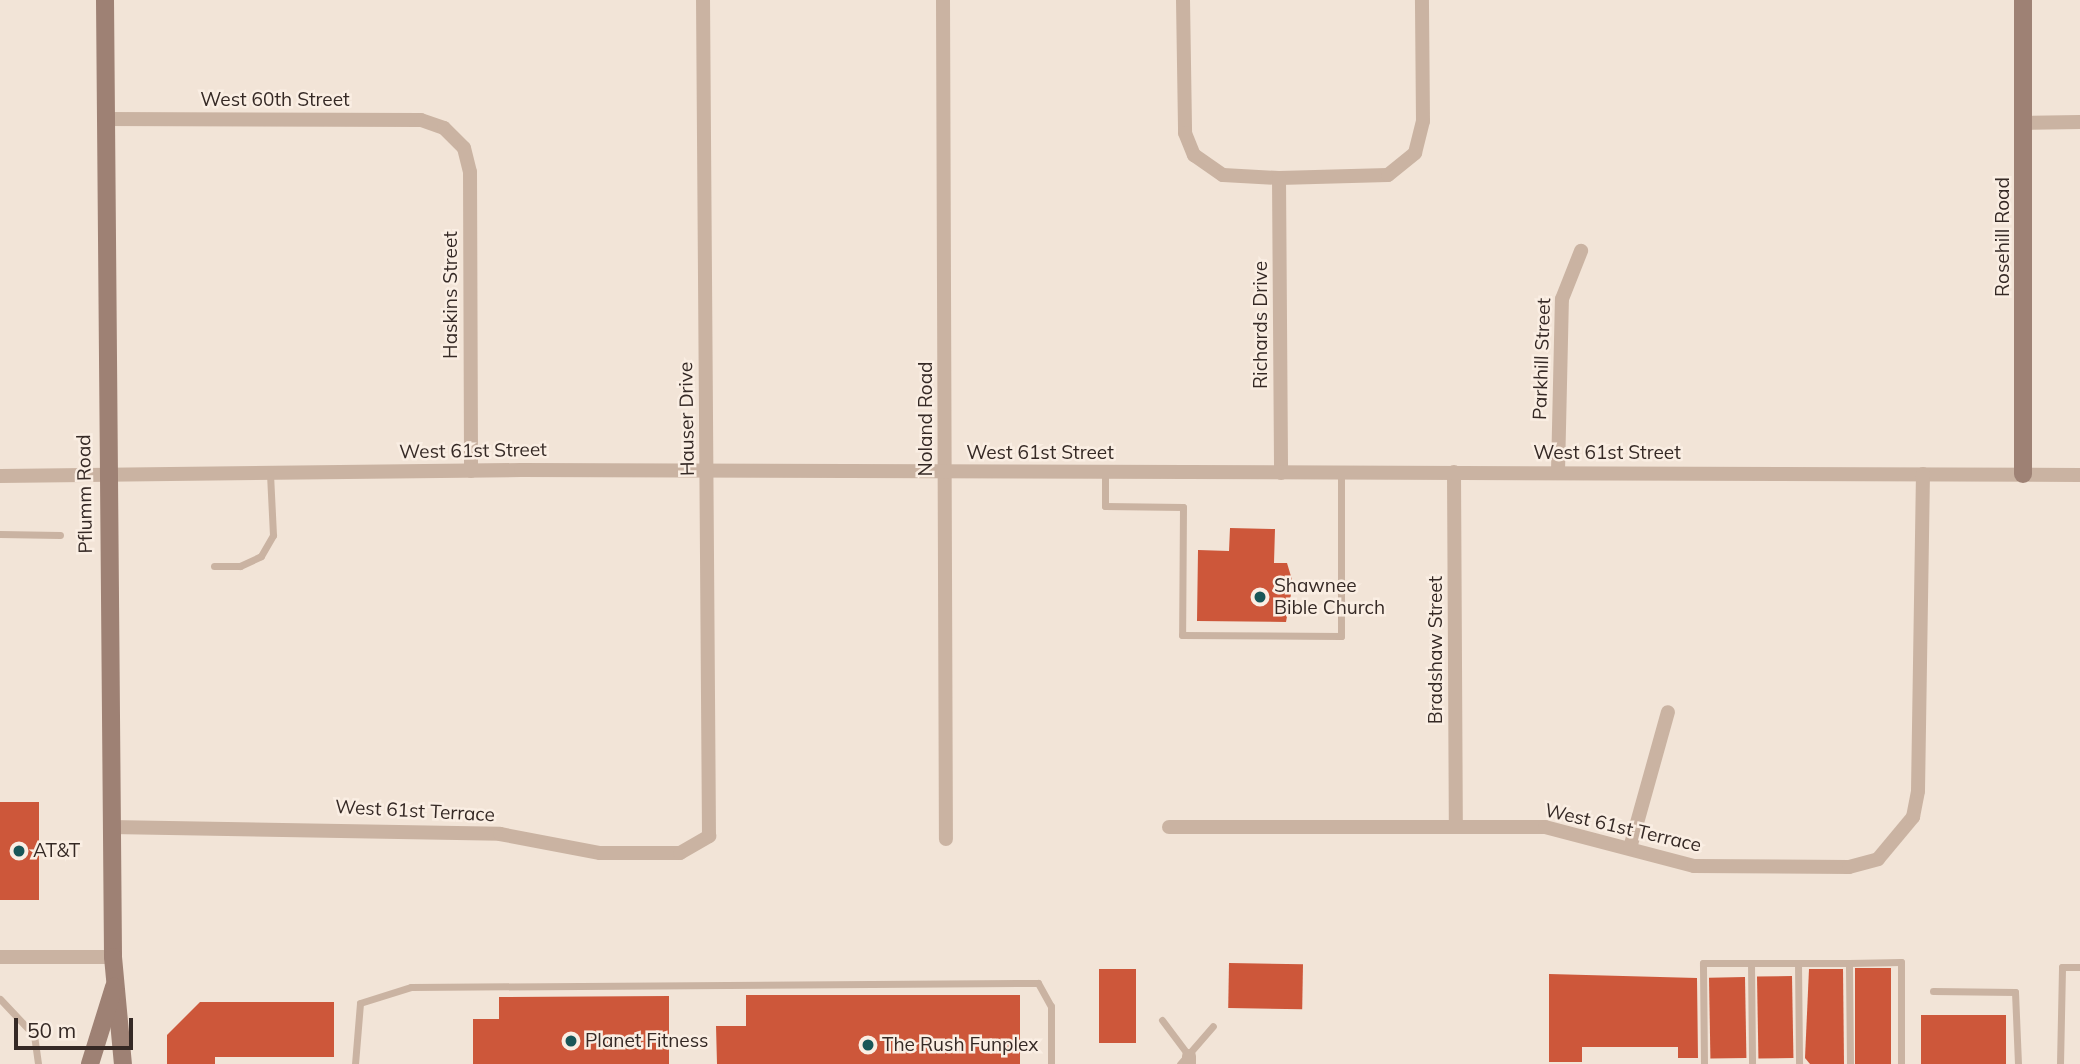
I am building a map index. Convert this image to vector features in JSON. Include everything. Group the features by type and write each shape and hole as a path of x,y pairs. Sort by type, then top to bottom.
{"main road":[{"name":"Pflumm Road","path":"106,0 106,474 113,957 123,1064"},
{"name":"Rosehill Road","path":"2023,0 2023,474"},
{"name":"Pflumm Road","path":"90,1064 114,987"}],"street":[{"name":"Hauser Drive","path":"703,0 709,836"},
{"name":"Noland Road","path":"943,0 946,839"},
{"path":"1183,0 1185,133 1194,155 1223,176 1279,178 1388,175 1415,153 1423,121 1422,0"},
{"name":"West 60th Street","path":"104,119 421,120 443,128"},
{"path":"2024,123 2080,122"},
{"name":"Haskins Street","path":"443,128 464,148 470,172 471,471"},
{"name":"Richards Drive","path":"1279,178 1281,473"},
{"name":"Parkhill Street","path":"1558,472 1562,299 1581,251"},
{"name":"West 61st Street","path":"0,476 471,471 2080,475"},
{"name":"Bradshaw Street","path":"1454,472 1456,827"},
{"name":"West 61st Terrace","path":"1169,827 1545,827 1694,866 1849,867 1878,859 1894,844 1913,817 1918,791 1923,474"},
{"path":"1630,848 1668,712"},
{"name":"West 61st Terrace","path":"111,827 306,825 500,834 600,853 680,853 709,836"},
{"path":"0,957 113,957"}],"lane":[{"path":"214,566 240,566 261,556 272,535 270,473"},
{"path":"1105,473 1105,506 1183,507 1182,635 1341,636 1341,473"},
{"path":"0,534 60,535"},
{"path":"1704,1064 1703,963 1901,962 1901,1064"},
{"path":"1751,963 1752,1064"},
{"path":"1798,963 1799,1064"},
{"path":"1849,963 1850,1064"},
{"path":"2060,1064 2062,967 2080,967"},
{"path":"355,1064 360,1003 411,987 1024,984 1046,991 1051,1064"},
{"path":"1933,991 2015,992 2018,1064"},
{"path":"0,999 34,1035 38,1064"},
{"path":"1162,1020 1186,1061 1213,1026"}],"building":[{"name":"Shawnee Bible Church","path":"1230,528 1275,529 1274,563 1287,563 1293,583 1286,622 1197,621 1198,550 1229,551"},
{"name":"AT&T","path":"0,802 39,802 39,900 0,900"},
{"path":"1229,963 1303,964 1302,1009 1228,1008"},
{"path":"1855,968 1891,968 1891,1064 1855,1064"},
{"path":"1099,969 1136,969 1136,1043 1099,1043"},
{"path":"1809,969 1843,969 1844,1064 1810,1064 1805,1058"},
{"path":"1549,974 1697,978 1698,1058 1678,1058 1678,1047 1582,1047 1582,1062 1549,1062"},
{"path":"1792,976 1793,1058 1758,1059 1757,977"},
{"path":"1745,977 1746,1058 1710,1059 1709,978"},
{"name":"The Rush Funplex","path":"746,995 1020,995 1020,1064 717,1064 716,1026 746,1026"},
{"name":"Planet Fitness","path":"669,996 669,1064 473,1064 473,1019 499,1019 499,997"},
{"path":"200,1002 334,1002 334,1057 215,1057 215,1064 167,1064 167,1035"},
{"path":"1921,1015 2006,1015 2006,1064 1921,1064"}],"place":[{"name":"Shawnee Bible Church","path":"1260,597"},
{"name":"AT&T","path":"19,851"},
{"name":"Planet Fitness","path":"571,1041"},
{"name":"The Rush Funplex","path":"868,1045"}]}
